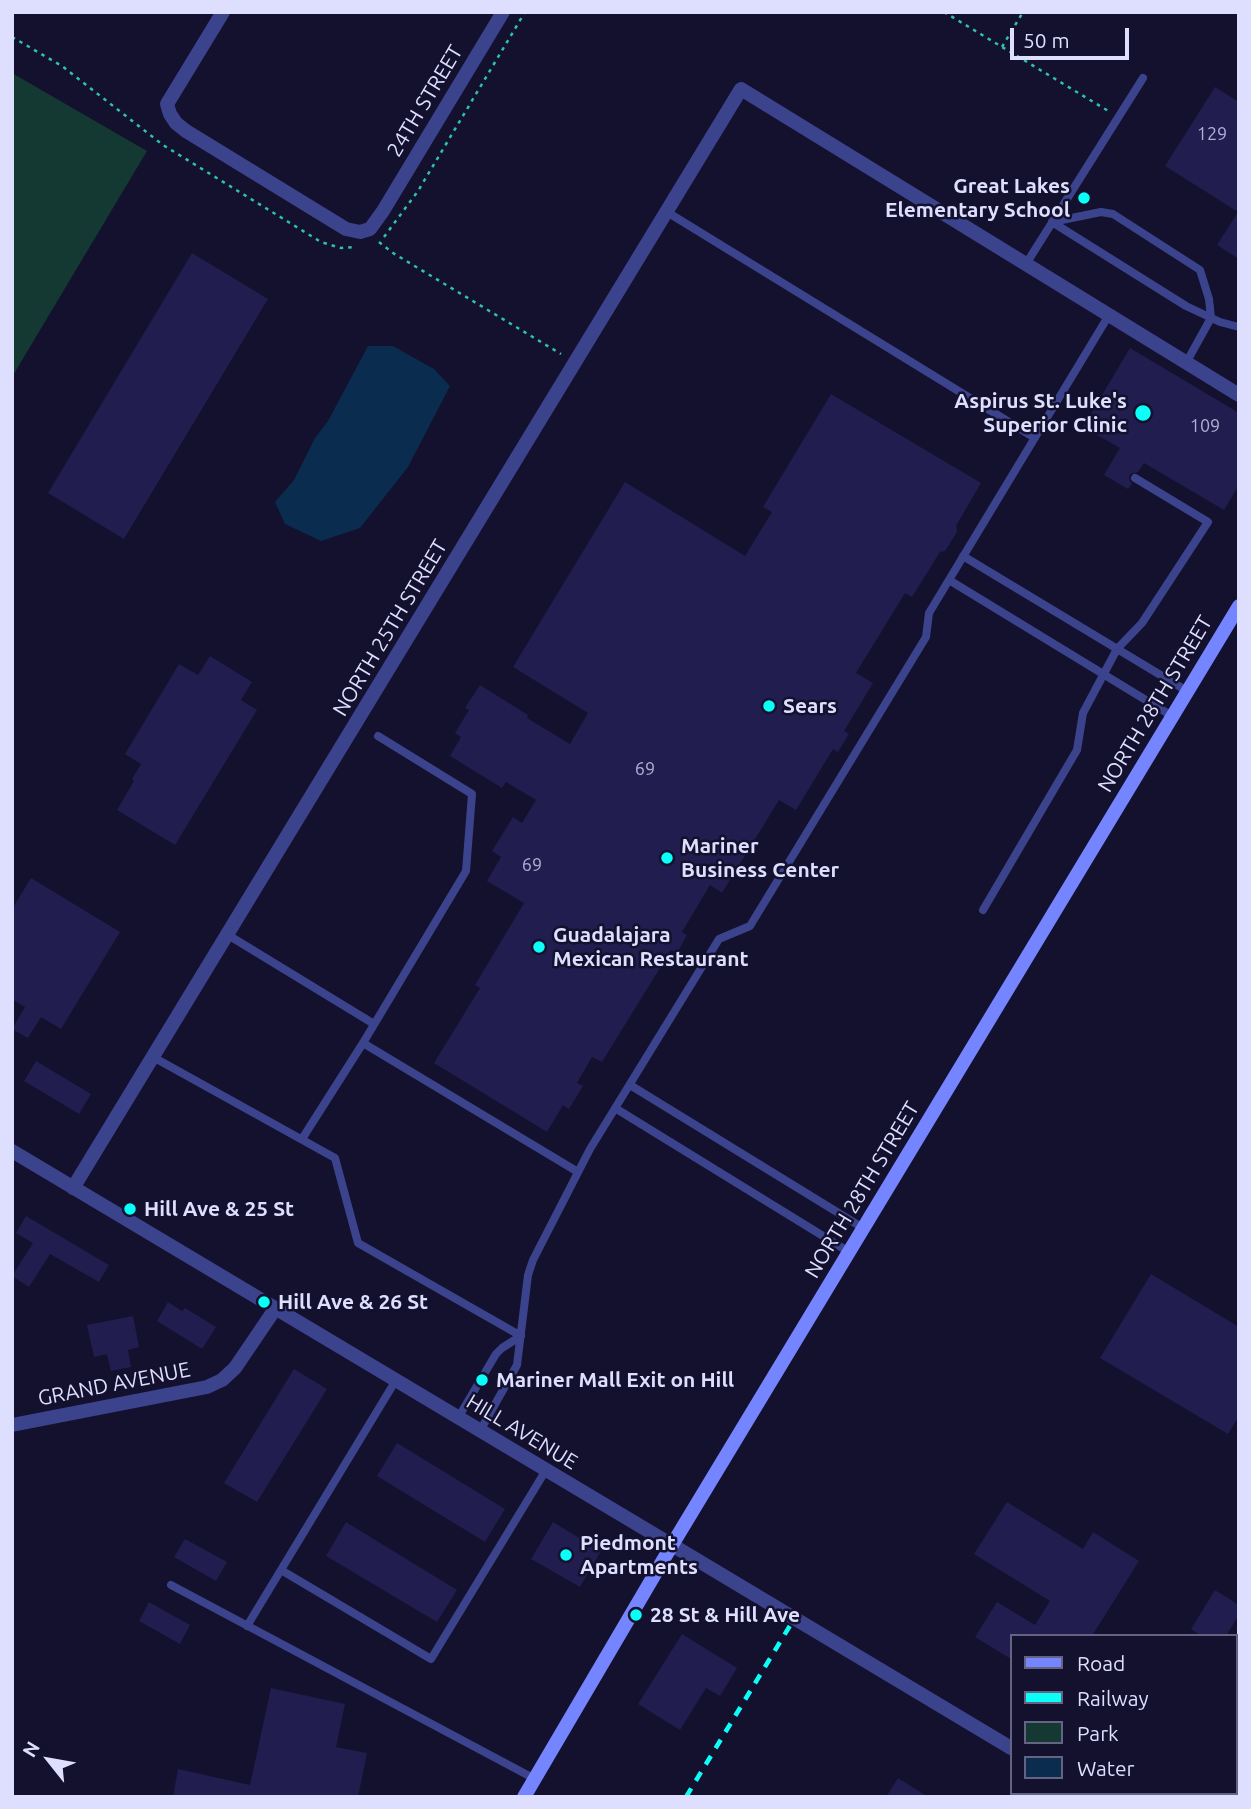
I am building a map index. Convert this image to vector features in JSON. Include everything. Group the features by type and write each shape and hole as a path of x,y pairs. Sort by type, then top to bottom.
{"main road":[{"name":"NORTH 28TH STREET","path":"524,1797 672,1545 1239,606"}],"street":[{"name":"24TH STREET","path":"223,12 167,104 176,123 354,232 365,231 383,211 503,12"},
{"name":"NORTH 25TH STREET","path":"73,1188 741,89 1026,264"},
{"path":"1026,264 1239,395"},
{"name":"HILL AVENUE","path":"12,1151 1010,1747"},
{"name":"GRAND AVENUE","path":"12,1425 207,1387 222,1380 235,1368 275,1308"}],"lane":[{"path":"1026,264 1143,78"},
{"path":"667,212 1035,438"},
{"path":"1052,222 1101,212 1113,214 1200,270 1209,299 1211,318 1186,363"},
{"path":"1052,222 1166,294 1211,318 1239,327"},
{"path":"480,1431 515,1370 528,1275 578,1172 719,939 750,926 926,637 929,613 1109,315"},
{"path":"983,910 1077,750 1083,713 1117,649 1142,623 1208,522 1135,478"},
{"path":"963,556 1187,691"},
{"path":"949,580 1172,716"},
{"path":"302,1139 466,871 472,794 378,736"},
{"path":"228,935 374,1024"},
{"path":"363,1043 578,1172"},
{"path":"153,1057 335,1158 358,1243 521,1336"},
{"path":"630,1085 863,1228"},
{"path":"615,1108 849,1252"},
{"path":"458,1418 496,1354 521,1336"},
{"path":"247,1626 396,1380"},
{"path":"281,1570 431,1659 546,1470"},
{"path":"171,1585 535,1779"}],"path":[{"path":"369,245 379,242 389,233 418,191 525,12"},
{"path":"944,12 1119,117"},
{"path":"1002,47 1023,12"},
{"path":"12,37 62,66 163,145 321,242 341,248 360,247"},
{"path":"379,242 393,253 576,362"}],"green space":[{"path":"12,73 147,151 12,377"}],"water":[{"path":"368,346 393,346 434,369 450,386 408,467 360,528 321,541 285,524 275,502 294,480"}],"building":[{"path":"1215,87 1239,102 1239,259 1217,245 1238,212 1165,166"},
{"path":"192,253 268,299 124,539 48,493"},
{"path":"1130,348 1239,413 1239,485 1224,510 1144,463 1138,472 1130,474 1132,484 1128,489 1104,475 1120,448 1083,427"},
{"path":"831,394 981,483 945,551 940,552 912,597 905,593 856,673 873,683 844,731 849,734 838,752 833,749 796,810 779,800 722,893 710,885 682,932 687,935 677,953 671,950 602,1062 592,1057 577,1083 583,1086 569,1109 563,1105 547,1132 434,1063 480,988 475,985 524,903 487,881 501,857 492,851 513,817 522,823 536,800 506,782 502,788 450,756 461,737 455,733 469,710 465,708 480,685 570,744 588,713 513,667 625,482 745,556 772,512 763,507"},
{"path":"210,656 252,682 241,700 257,710 175,845 117,810 141,764 125,754 179,664 198,675"},
{"path":"31,878 120,932 61,1029 41,1017 28,1038 12,1029 25,1007 12,999 12,909"},
{"path":"36,1061 91,1094 79,1114 24,1081"},
{"path":"26,1216 109,1265 99,1282 50,1254 29,1287 12,1276 33,1243 16,1233"},
{"path":"1151,1274 1239,1327 1239,1416 1228,1434 1100,1358"},
{"path":"168,1302 182,1311 185,1308 216,1327 202,1349 157,1321"},
{"path":"133,1316 139,1347 128,1350 131,1367 111,1371 107,1354 94,1357 87,1325"},
{"path":"294,1369 327,1389 257,1502 224,1483"},
{"path":"397,1443 505,1509 485,1542 377,1476"},
{"path":"1007,1502 1083,1549 1093,1532 1139,1561 1093,1634 1010,1634 1010,1658 975,1637 997,1602 1035,1625 1050,1601 974,1554"},
{"path":"346,1522 457,1590 437,1622 326,1556"},
{"name":"Piedmont Apartments","path":"553,1522 601,1551 580,1587 531,1559"},
{"path":"185,1539 227,1562 216,1581 174,1557"},
{"path":"1215,1590 1239,1605 1239,1615 1227,1634 1198,1634 1191,1629"},
{"path":"149,1602 190,1625 180,1644 139,1621"},
{"path":"682,1634 737,1668 720,1696 706,1688 680,1730 638,1704"},
{"path":"271,1688 345,1704 336,1747 367,1753 358,1797 173,1797 178,1769 250,1785"},
{"path":"898,1778 928,1797 886,1797"}],"railway":[{"path":"686,1797 794,1619"}],"place":[{"name":"Great Lakes Elementary School","path":"1084,198"},
{"name":"Aspirus St. Luke's Superior Clinic","path":"1143,413"},
{"name":"Sears","path":"769,706"},
{"name":"Mariner Business Center","path":"667,858"},
{"name":"Guadalajara Mexican Restaurant","path":"539,947"},
{"name":"Hill Ave & 25 St","path":"130,1209"},
{"name":"Hill Ave & 26 St","path":"264,1302"},
{"name":"Mariner Mall Exit on Hill","path":"482,1380"},
{"name":"Piedmont Apartments","path":"566,1555"},
{"name":"28 St & Hill Ave","path":"636,1615"}]}
